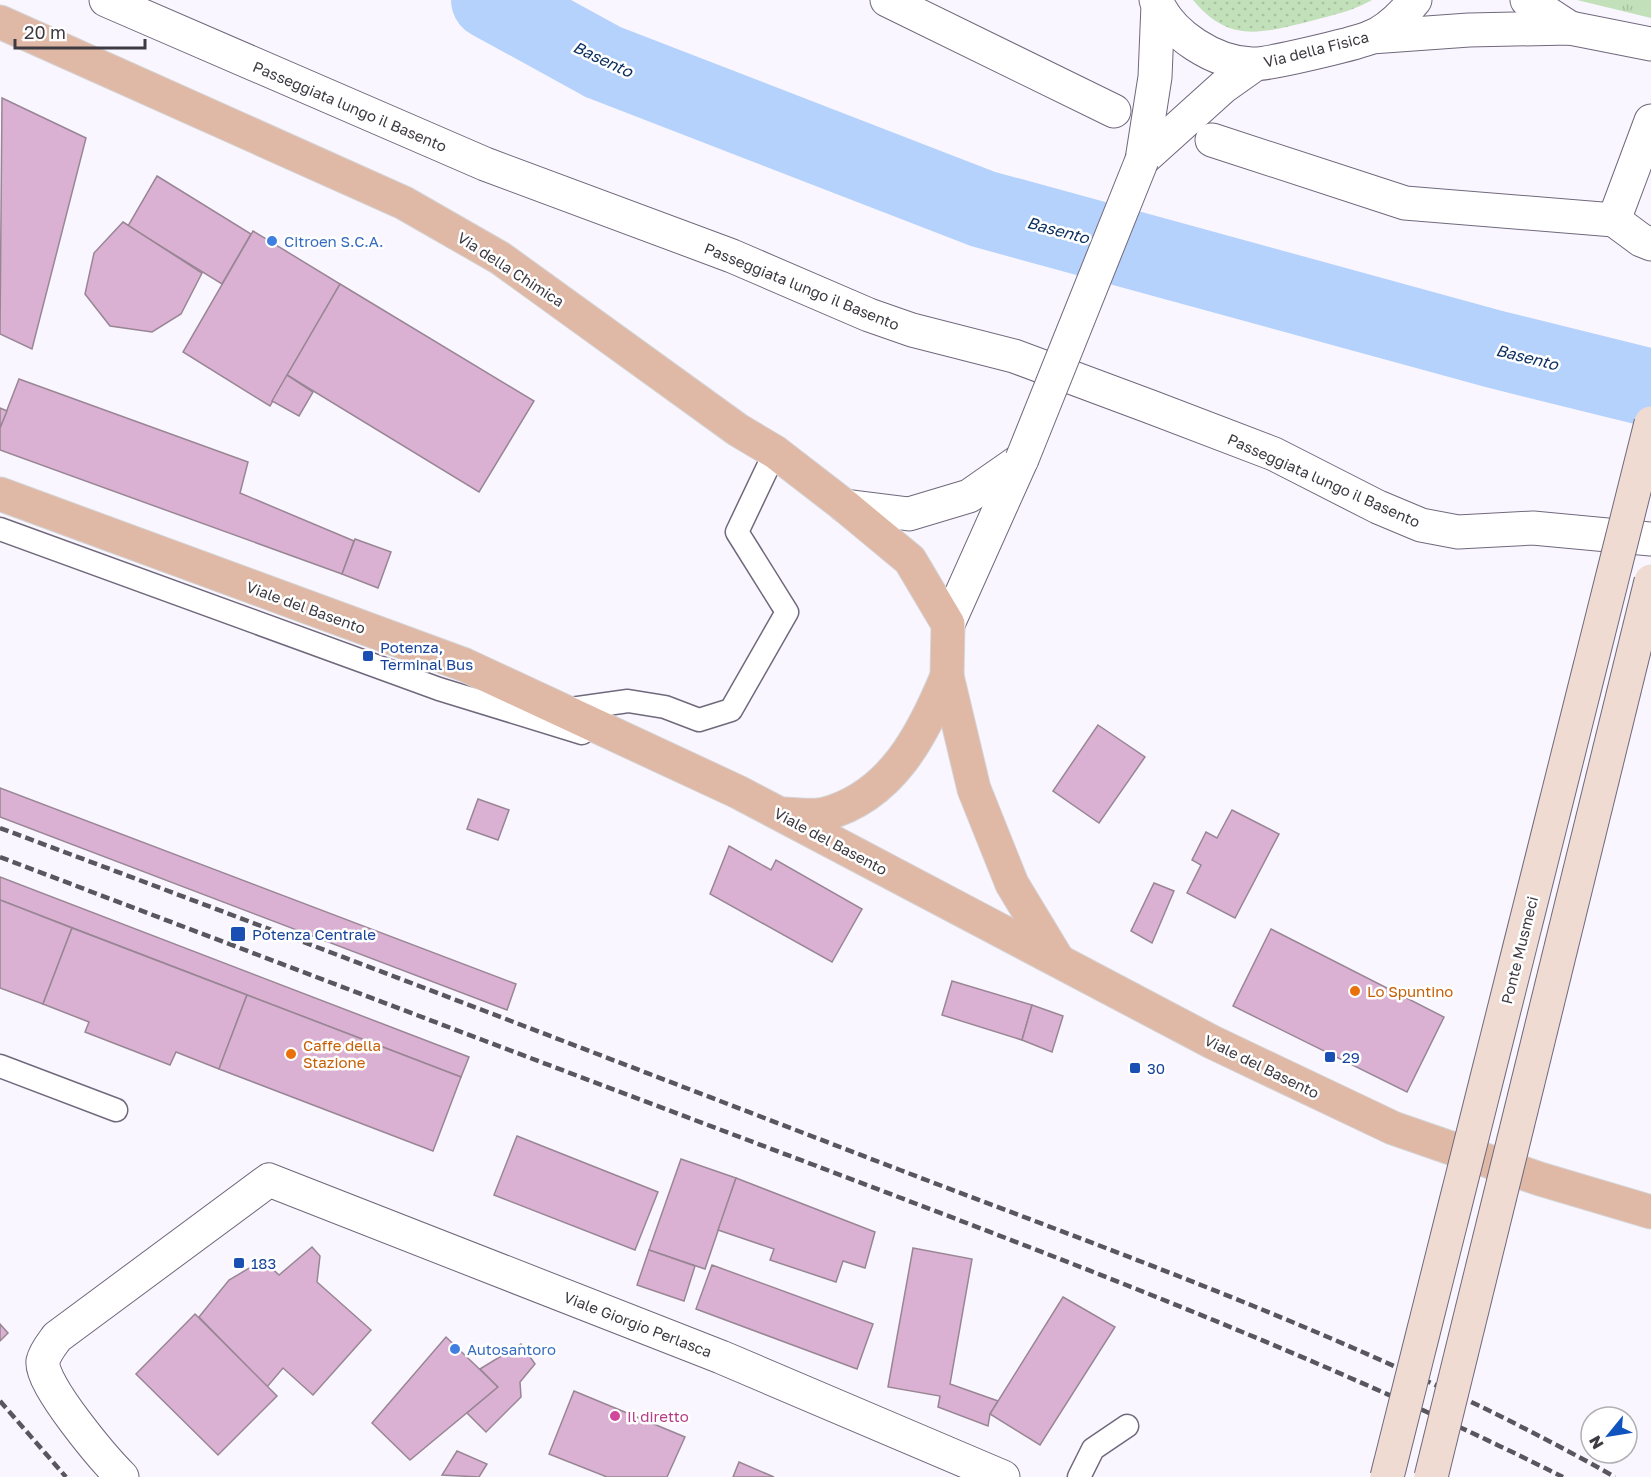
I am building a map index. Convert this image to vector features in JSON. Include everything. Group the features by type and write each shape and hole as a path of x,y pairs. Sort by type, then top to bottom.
{"main road":[{"name":"Via della Chimica","path":"0,22 404,203 501,258 729,424 775,452 845,506 910,560 948,624"},
{"name":"Ponte Musmeci","path":"1386,1477 1651,423"},
{"name":"Viale del Basento","path":"0,494 465,665 682,764 1212,1042 1393,1128 1540,1179 1651,1212"},
{"path":"1431,1477 1651,581"},
{"path":"948,624 947,676 974,789 994,843 1023,903 1059,962"},
{"path":"778,814 824,814 860,798 889,775 913,749 930,718 947,676"}],"street":[{"name":"Passeggiata lungo il Basento","path":"106,0 485,164 732,256 869,315 912,330 1014,356 1274,454 1378,507 1421,525 1458,532 1533,528 1651,539"},
{"path":"886,0 1114,111"},
{"name":"Via della Fisica","path":"1157,3 1190,40 1209,53 1231,61 1254,64 1369,38 1389,26 1415,0"},
{"path":"1527,0 1570,28"},
{"path":"948,624 1022,459 1142,160 1155,77 1157,3"},
{"path":"1369,38 1469,30 1570,28 1651,44"},
{"path":"1142,160 1196,111 1254,64"},
{"path":"1614,220 1651,121"},
{"path":"1212,140 1405,203 1614,220 1641,240 1651,244"},
{"path":"845,506 909,514 969,496 1022,459"},
{"name":"Viale Giorgio Perlasca","path":"122,1477 57,1396 46,1377 43,1362 48,1349 57,1337 269,1180 721,1357 1003,1477"}],"lane":[{"path":"564,710 628,701 665,707 699,720 731,710 787,612 737,532 775,452"},
{"path":"0,529 439,689 682,764"},
{"path":"0,1066 116,1110"},
{"path":"1079,1477 1093,1449 1127,1426"}],"green space":[{"path":"1193,0 1372,0 1350,10 1311,21 1277,29 1247,32 1220,24 1206,14"},
{"path":"1577,0 1651,0 1651,18"}],"building":[{"path":"2,98 86,138 32,349 0,334"},
{"path":"157,176 251,234 222,284 128,226"},
{"path":"123,222 202,273 181,314 152,332 110,326 85,294 94,253"},
{"path":"253,231 340,284 270,406 183,352"},
{"path":"340,284 534,401 479,492 287,375"},
{"path":"287,375 313,392 299,416 272,401"},
{"path":"19,379 248,462 240,493 354,541 342,574 0,450 0,428"},
{"path":"0,408 7,411 0,428"},
{"path":"355,539 391,552 378,588 342,574"},
{"path":"1098,725 1145,757 1099,823 1053,791"},
{"path":"0,788 516,984 507,1010 0,817"},
{"path":"478,799 509,810 498,840 467,829"},
{"path":"1232,810 1279,834 1235,918 1187,893 1201,865 1192,860 1206,832 1217,838"},
{"path":"729,846 771,870 776,860 862,909 832,962 710,894"},
{"path":"0,877 469,1057 461,1077 0,900"},
{"path":"1154,883 1174,891 1152,943 1131,931"},
{"path":"0,900 72,928 43,1004 0,988"},
{"path":"72,928 247,995 219,1069 176,1052 170,1065 85,1032 89,1022 43,1004"},
{"path":"1271,929 1444,1017 1407,1092 1233,1006"},
{"path":"952,981 1032,1005 1022,1040 942,1015"},
{"path":"247,995 461,1077 433,1151 219,1069"},
{"path":"1032,1005 1063,1016 1052,1052 1022,1040"},
{"path":"517,1136 658,1192 635,1250 494,1195"},
{"path":"681,1159 736,1178 705,1269 649,1250"},
{"path":"736,1178 875,1232 865,1268 843,1261 836,1282 770,1260 774,1249 718,1230"},
{"path":"312,1247 320,1256 317,1282 371,1330 313,1395 283,1368 267,1387 199,1317 229,1280 263,1260 279,1275"},
{"path":"913,1248 972,1259 950,1384 998,1401 990,1414 988,1426 938,1407 940,1396 888,1387"},
{"path":"649,1250 695,1266 684,1301 637,1285"},
{"path":"712,1265 873,1324 857,1369 696,1309"},
{"path":"1063,1297 1115,1327 1040,1445 990,1414"},
{"path":"195,1314 277,1396 218,1455 136,1374"},
{"path":"0,1324 8,1333 0,1341"},
{"path":"446,1337 498,1387 410,1460 372,1423"},
{"path":"521,1344 535,1364 520,1382 521,1397 486,1432 467,1413 498,1387 480,1369"},
{"path":"574,1391 685,1437 667,1477 607,1477 549,1454"},
{"path":"457,1451 487,1464 479,1477 442,1475"},
{"path":"739,1462 774,1477 733,1477"}],"waterway":[{"name":"Basento","path":"490,0 603,62 983,209 1494,349 1651,388"}],"railway":[{"path":"0,828 1263,1310 1442,1388 1615,1477"},
{"path":"0,857 1098,1274 1286,1350 1472,1433 1563,1477"},
{"path":"0,1401 66,1477"}],"place":[{"name":"Citroen S.C.A.","path":"272,241"},
{"name":"Potenza, Terminal Bus","path":"368,656"},
{"name":"Potenza Centrale","path":"238,934"},
{"name":"Lo Spuntino","path":"1355,991"},
{"name":"Caffe della Stazione","path":"291,1054"},
{"name":"29","path":"1330,1057"},
{"name":"30","path":"1135,1068"},
{"name":"183","path":"239,1263"},
{"name":"Autosantoro","path":"455,1349"},
{"name":"Il diretto","path":"615,1416"}]}
